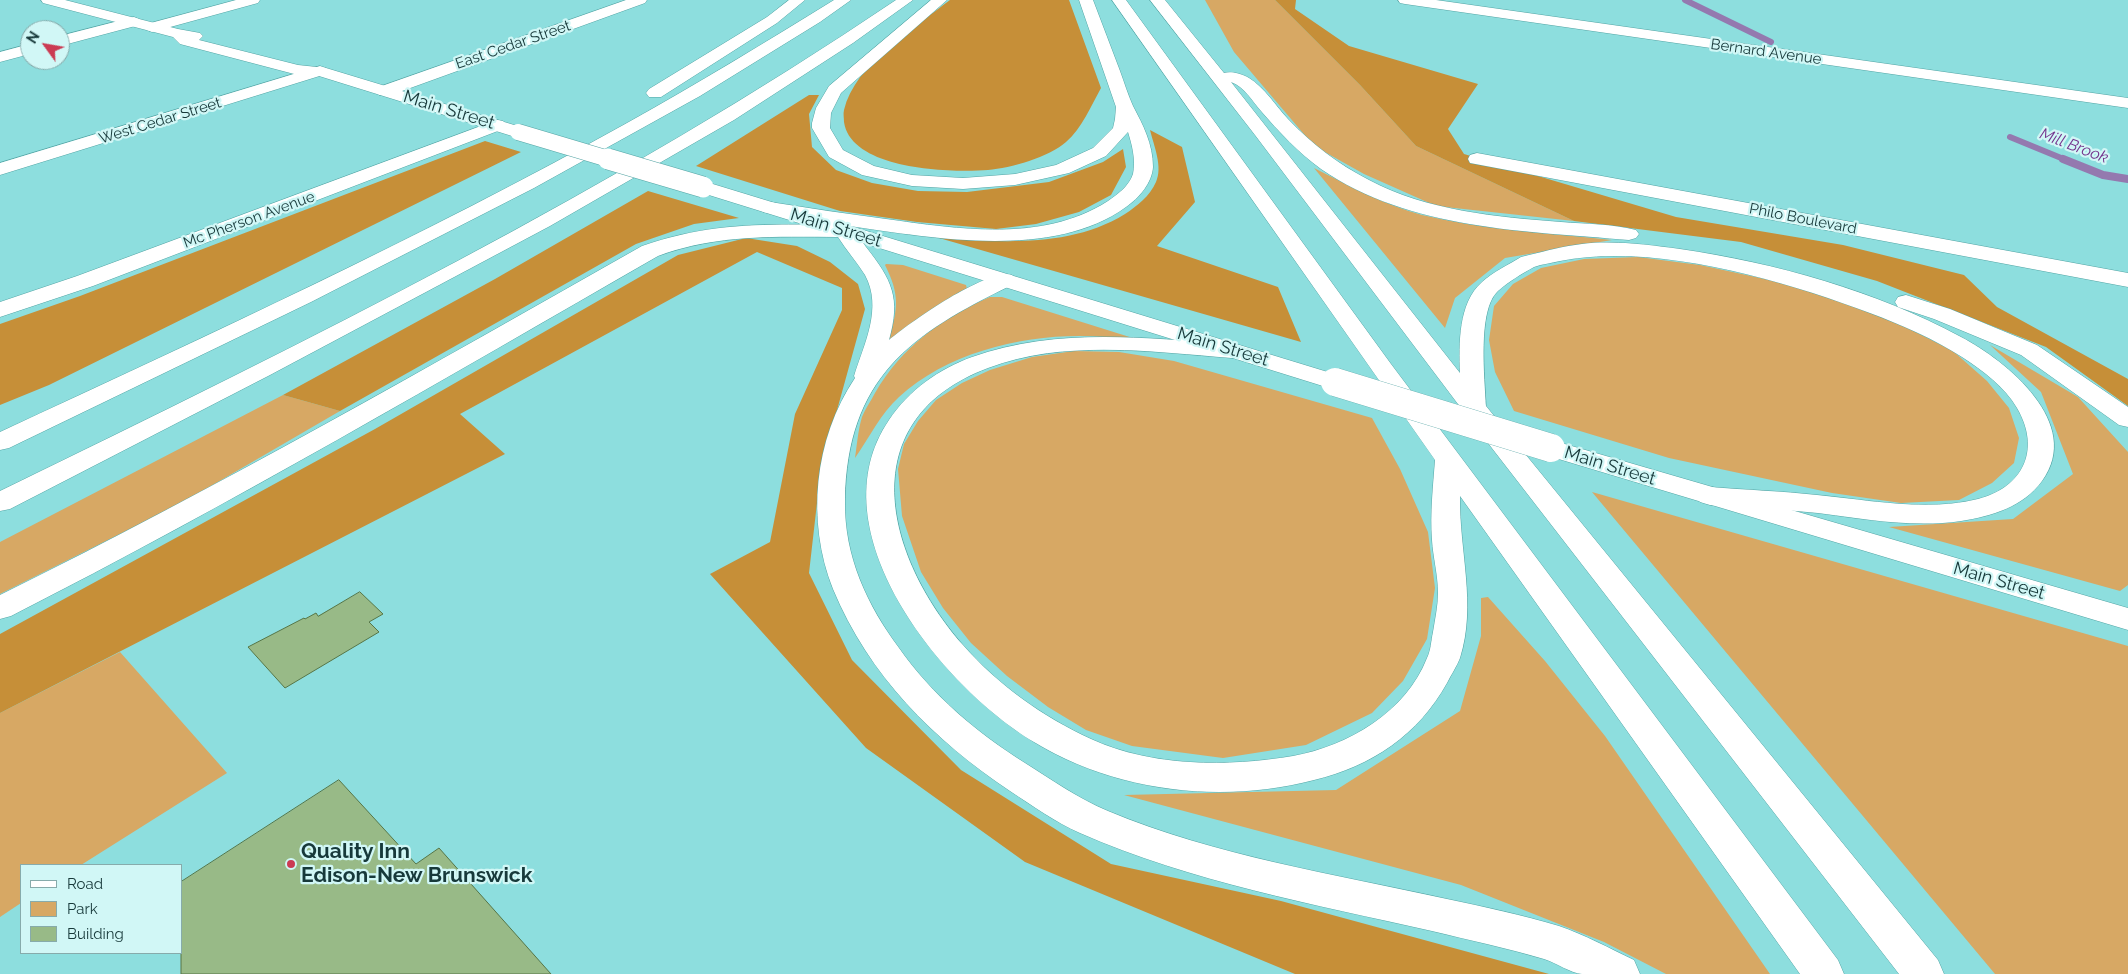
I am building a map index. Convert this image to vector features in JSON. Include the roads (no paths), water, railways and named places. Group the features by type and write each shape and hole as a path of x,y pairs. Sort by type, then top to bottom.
{"main road":[{"name":"Main Street","path":"48,0 178,34 186,41 298,70 320,71 1551,448 2128,619"},
{"path":"152,27 253,0"},
{"name":"East Cedar Street","path":"385,91 640,0"},
{"path":"638,102 772,20 798,0"},
{"path":"0,442 298,300 552,170 660,112 844,0"},
{"path":"0,502 225,390 597,193 759,97 906,0"},
{"path":"940,0 835,90 827,102 822,116 821,127 824,139 833,151 846,161 880,174 920,182 973,184 1022,180 1063,170 1104,150 1122,130 1125,108"},
{"path":"770,208 951,235 1021,235 1067,227 1106,211 1123,200 1134,190 1140,180 1144,169 1143,156 1132,115 1125,108 1086,0"},
{"path":"1119,0 1448,459 1824,974"},
{"path":"1157,0 1267,139 1473,407 1924,974"},
{"name":"Bernard Avenue","path":"1405,0 2128,104"},
{"path":"1176,25 1185,10"},
{"path":"70,38 134,22"},
{"path":"0,57 20,52"},
{"path":"1212,70 1245,82 1300,142 1324,162 1360,184 1402,202 1441,213 1477,219 1639,235 1694,243 1786,262 1942,314 2029,350 2128,420"},
{"name":"West Cedar Street","path":"0,170 320,71"},
{"name":"Mc Pherson Avenue","path":"0,310 113,270 497,126"},
{"path":"552,170 597,128"},
{"name":"Philo Boulevard","path":"1477,159 2128,280"},
{"path":"0,608 258,474 650,252 689,237 726,231 844,231 876,275 880,284 884,301 883,324 865,380 850,410 832,479 830,518 837,554 849,591 867,628 891,664 922,700 994,762 1091,820 1155,845 1253,873 1486,926 1562,947 1620,974"},
{"path":"1473,407 1473,324 1477,306 1486,290 1508,272 1547,257 1569,252 1628,250 1701,258 1775,274 1827,289 1898,314 1951,340 1986,364 2010,385 2030,409 2039,431 2042,453 2037,469 2027,485 2009,497 1982,508 1955,512 1920,513 1710,496"},
{"path":"865,380 900,344 933,317 1004,280"},
{"path":"1232,351 1096,343 1070,344 1015,351 962,370 937,384 900,420 882,458 879,483 884,529 895,567 914,602 938,637 969,672 1008,708 1042,730 1079,749 1158,774 1215,779 1277,774 1322,765 1360,750 1395,727 1424,694 1443,659 1453,595 1446,531 1448,459"}],"waterway":[{"name":"Mill Brook","path":"1685,0 1771,42"},
{"name":"Mill Brook","path":"2010,137 2066,160"},
{"name":"Mill Brook","path":"2063,159 2103,175 2128,179"}],"place":[{"name":"Quality Inn Edison-New Brunswick","path":"291,864"}]}
